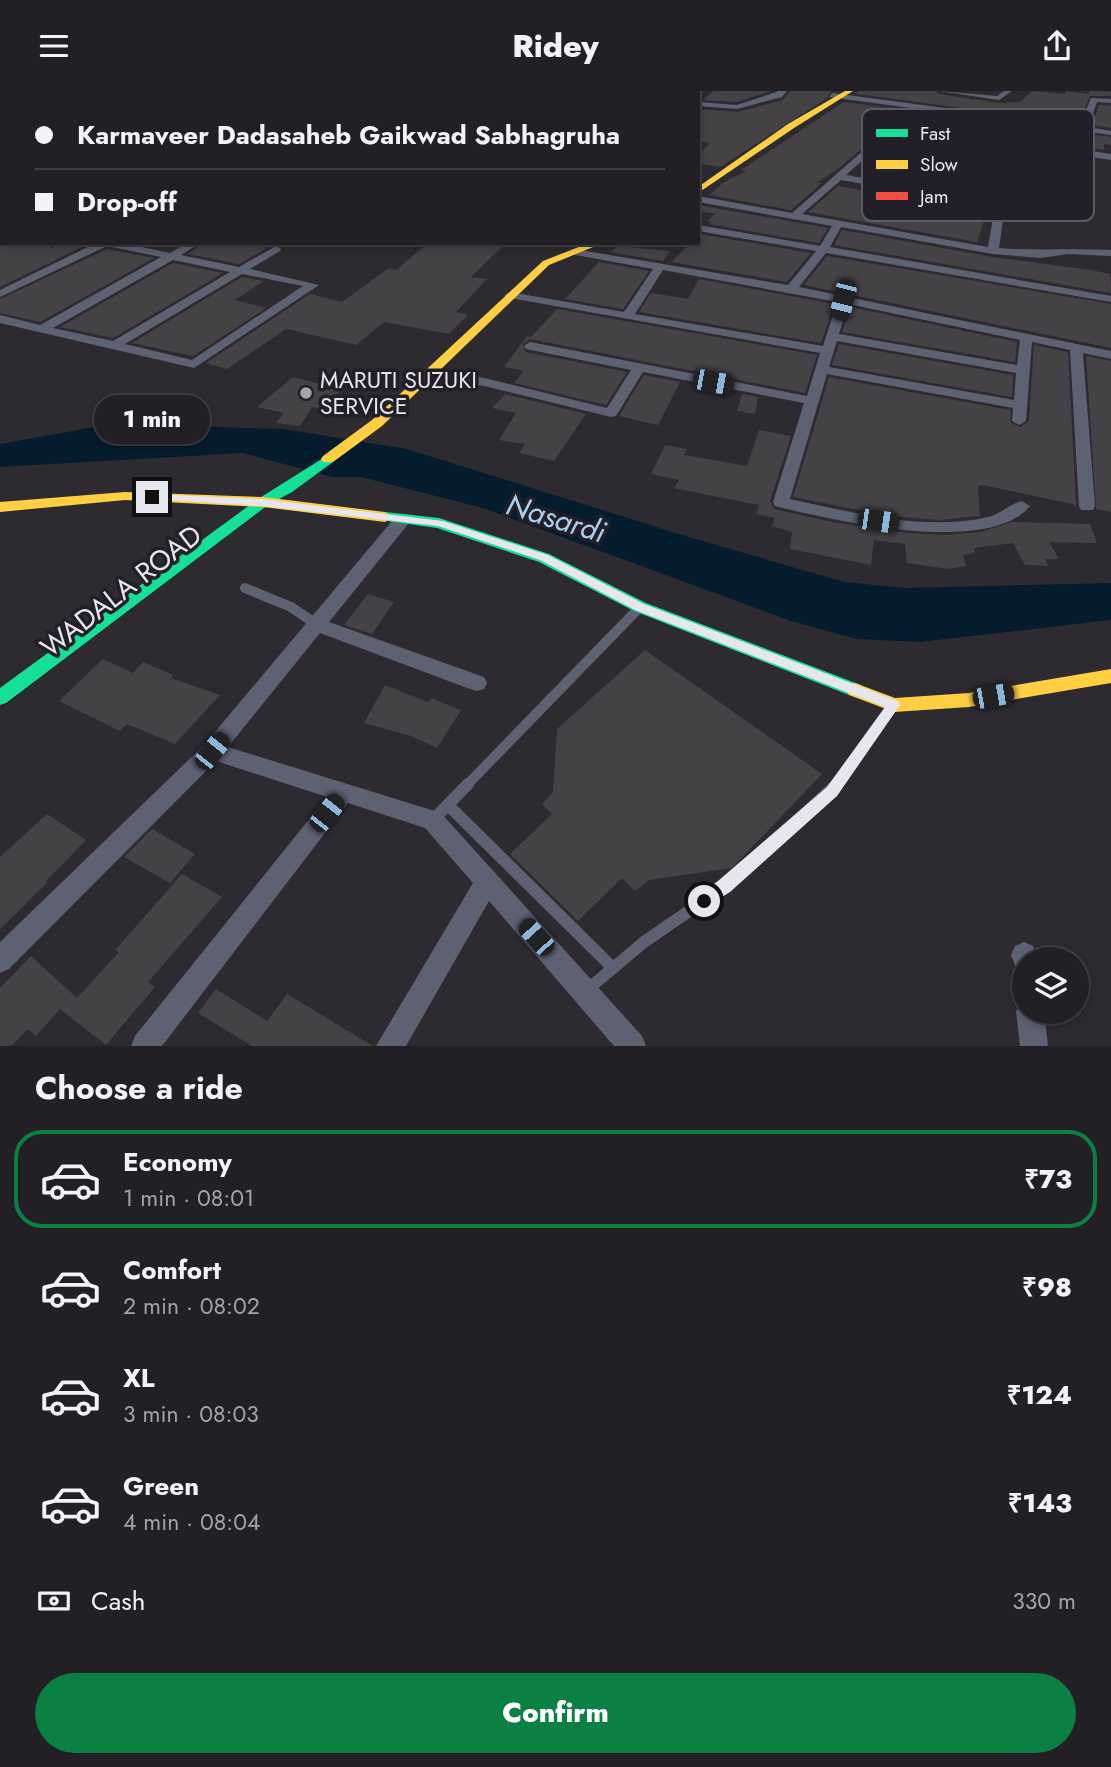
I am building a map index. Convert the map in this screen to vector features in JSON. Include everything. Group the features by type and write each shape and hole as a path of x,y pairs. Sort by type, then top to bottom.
{"main road":[{"path":"700,179 728,165 841,93"},
{"path":"700,189 728,165"},
{"path":"546,263 556,245"},
{"path":"546,263 592,245"},
{"name":"WADALA ROAD","path":"4,705 377,423 546,263"},
{"path":"0,507 125,496 269,503 439,523 544,558 640,607 894,705 969,700 1111,676"}],"street":[{"path":"700,104 737,107 779,95 783,91"},
{"path":"943,91 999,98 1008,91"},
{"path":"841,93 933,109"},
{"path":"1091,109 1094,100 1111,101"},
{"path":"700,228 769,226 794,216 862,157"},
{"path":"839,177 862,181"},
{"path":"700,200 823,250 887,247 1041,255 1067,251 1111,253"},
{"path":"794,216 838,224 887,247 1111,299"},
{"path":"993,251 998,221"},
{"path":"791,289 823,250 838,224"},
{"path":"0,294 102,245"},
{"path":"0,319 194,364 313,285 115,245"},
{"path":"41,329 191,245"},
{"path":"117,344 276,250"},
{"path":"574,252 791,289 1111,355"},
{"path":"627,316 660,267"},
{"path":"510,295 627,316 1022,370"},
{"path":"843,300 824,370 781,502 855,518 924,528 993,521 1022,506"},
{"path":"1019,421 1026,338"},
{"path":"530,346 813,401"},
{"path":"1076,347 1087,506"},
{"path":"426,374 484,382 611,413 639,367"},
{"path":"824,370 1020,405"},
{"path":"0,960 212,751 402,519"},
{"path":"316,624 477,683"},
{"path":"212,751 344,792 440,813 487,881 632,1046"},
{"path":"145,1046 344,792"},
{"path":"390,1046 487,881"},
{"path":"1031,1024 1034,1046"}],"lane":[{"path":"245,588 295,609 316,624"},
{"path":"613,968 440,813 640,607"},
{"path":"585,992 644,942 724,887 832,792 894,705"}],"water":[{"name":"Nasardi","path":"111,424 283,429 407,449 692,538 844,582 906,588 1111,583 1111,620 920,642 857,639 791,621 483,508 361,477 332,477 243,453 0,467 0,444"}],"building":[{"path":"713,91 771,91 737,102 703,100"},
{"path":"790,91 831,91 827,98 720,167 700,163 700,153 710,143 700,141 700,109 738,112 783,100"},
{"path":"858,91 936,91 939,94 999,103 1020,102 1032,91 1089,94 1089,91 1099,91 1111,92 1111,96 1090,96 1084,109 971,109 856,94"},
{"path":"844,102 897,109 862,109 862,148 817,183 822,183 791,210 709,195 724,182 746,171 741,170"},
{"path":"1099,105 1111,106 1111,128 1094,125"},
{"path":"1094,135 1111,137 1111,145 1104,144 1104,150 1094,148"},
{"path":"838,186 862,190 862,221 984,221 977,242 808,212"},
{"path":"700,205 828,228 819,243 709,224 711,222 707,221 716,214 700,211"},
{"path":"842,230 993,257 1110,274 1111,293 834,245"},
{"path":"700,234 811,253 787,282 672,262 688,245 700,245"},
{"path":"0,245 39,245 53,248 59,245 86,245 0,287"},
{"path":"200,245 254,245 267,248 239,264 188,254"},
{"path":"426,245 504,245 471,277 487,279 456,312 468,315 449,334 384,322 356,345 286,329 227,369 206,363 310,294 342,302 389,268 396,270"},
{"path":"618,246 670,251 663,261 610,252"},
{"path":"107,249 154,258 40,322 0,313 0,299"},
{"path":"827,256 1111,304 1111,348 804,285"},
{"path":"599,262 649,271 623,309 565,299"},
{"path":"173,263 223,273 113,338 60,327"},
{"path":"242,277 264,281 235,300 266,308 193,356 132,343"},
{"path":"699,279 834,304 821,343 639,312 651,293 688,299"},
{"path":"850,307 1017,342 1015,362 842,332"},
{"path":"557,309 817,355 805,393 530,339 523,344 525,352 627,372 606,405 514,383 524,371 504,367 527,336 531,337"},
{"path":"839,344 1013,375 1012,397 832,365"},
{"path":"1034,345 1068,352 1076,505 983,485 978,486 980,516 939,520 889,516 793,497 829,377 1010,410 1011,423 1020,427 1029,421"},
{"path":"1086,356 1111,361 1111,512 1096,509"},
{"path":"644,375 680,382 658,425 619,416"},
{"path":"293,377 342,390 319,409 312,407 300,426 276,423 284,413 257,407"},
{"path":"505,394 586,414 554,461 519,453 525,444 499,440 516,413 492,408"},
{"path":"742,394 758,397 755,414 737,411"},
{"path":"759,430 791,436 770,501 774,509 832,522 908,533 946,535 981,532 1012,522 1090,524 1097,543 1049,542 1059,559 1045,559 1049,566 1025,565 1013,543 974,548 975,553 963,555 966,566 948,569 907,563 905,544 874,540 871,565 790,549 792,532 772,526 775,518 756,514 759,505 674,488 679,480 651,474 665,445 687,449 684,455 747,466"},
{"path":"368,594 394,602 372,634 344,625"},
{"path":"645,650 822,774 732,868 649,880 635,891 622,878 578,921 510,854 552,814 542,804 553,792 557,729"},
{"path":"103,659 133,673 143,662 173,675 171,678 220,695 175,744 127,724 120,731 59,701"},
{"path":"385,685 428,702 431,698 461,710 437,748 411,736 364,723"},
{"path":"47,814 86,840 0,929 0,857"},
{"path":"152,829 195,854 170,883 124,857"},
{"path":"182,874 222,897 148,982 155,987 106,1045 60,1009 36,1036 28,1029 11,1046 0,1046 0,988 31,956 77,998 119,952 115,950"},
{"path":"216,989 267,1021 287,994 373,1046 252,1046 198,1013"}],"traffic: fast":[{"path":"0,698 263,502 287,489 328,459"},
{"path":"385,517 439,523 544,558 640,607 855,690"}],"traffic: slow":[{"path":"700,190 791,126 850,91"},
{"path":"328,459 377,423 546,263 593,245"},
{"path":"0,507 125,496 263,502 385,517"},
{"path":"855,690 894,705 969,700 1111,676"}],"place":[{"name":"MARUTI SUZUKI SERVICE","path":"306,393"}],"route":[{"path":"152,497 262,502 439,523 544,558 640,607 894,705 832,792 724,887 704,901"}]}
